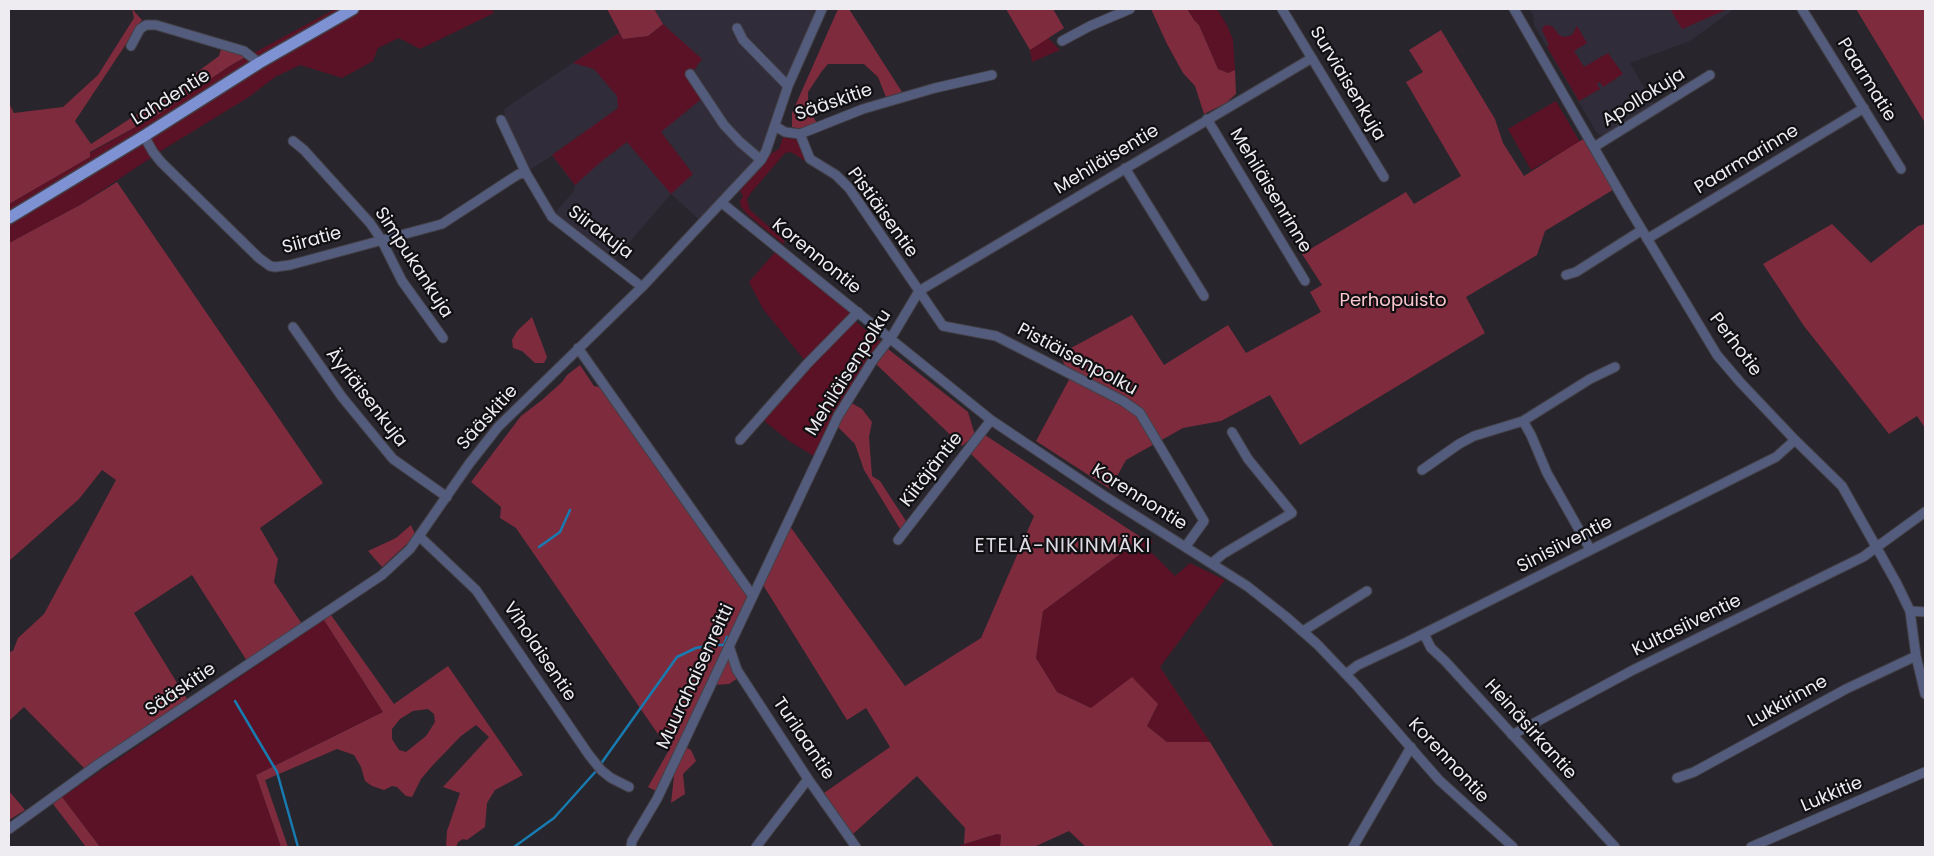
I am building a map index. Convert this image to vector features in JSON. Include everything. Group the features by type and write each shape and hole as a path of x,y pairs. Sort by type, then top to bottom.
{"main road":[{"name":"Lahdentie","path":"9,218 144,136 259,62 353,9"}],"street":[{"path":"775,126 788,86 822,9"},
{"path":"1062,41 1090,26 1130,9"},
{"name":"Surviaisenkuja","path":"1282,9 1384,177"},
{"name":"Perhotie","path":"1514,9 1647,239 1717,355 1795,440 1842,486 1910,611 1916,656 1925,694"},
{"name":"Paarmatie","path":"1802,9 1901,169"},
{"path":"131,46 140,29 146,25 156,25 244,52 259,62"},
{"path":"737,28 749,47 788,86"},
{"name":"Mehiläisentie","path":"919,291 1312,58"},
{"path":"690,74 724,125 761,160"},
{"name":"Sääskitie","path":"9,829 100,763 382,574 410,549 469,464 498,427 642,287 761,160 766,152 775,126 785,132 800,134 863,109 906,96 992,75"},
{"name":"Apollokuja","path":"1594,147 1710,75"},
{"name":"Paarmarinne","path":"1647,239 1864,108"},
{"name":"Mehiläisenrinne","path":"1207,119 1305,280"},
{"name":"Siirakuja","path":"501,120 526,173 552,217 642,287"},
{"name":"Pistiäisentie","path":"800,134 810,159 836,175 849,188 919,291"},
{"name":"Siiratie","path":"144,136 161,162 259,258 270,266 275,267 290,265 442,224 511,178 526,173"},
{"name":"Simpukankuja","path":"293,142 304,150 366,218 381,239 402,281 444,338"},
{"path":"1125,168 1204,296"},
{"name":"Korennontie","path":"722,202 990,420 1090,487 1247,586 1303,631 1346,674 1452,793 1513,847"},
{"path":"1566,276 1576,272 1642,230"},
{"name":"Mehiläisenpolku","path":"752,595 838,416 919,291"},
{"name":"Pistiäisenpolku","path":"919,291 944,326 996,336 1123,401 1140,413 1204,521 1186,546"},
{"path":"740,440 808,364 858,312"},
{"name":"Äyriäisenkuja","path":"293,327 342,397 392,460 447,497"},
{"name":"Muurahaisenreitti","path":"578,348 601,378 752,595 657,799 632,841 631,847"},
{"path":"1422,470 1436,458 1474,436 1523,421 1590,379 1615,367"},
{"name":"Kiitäjäntie","path":"898,540 990,420"},
{"path":"1523,421 1532,436 1547,473 1590,549"},
{"path":"1212,563 1292,513 1248,459 1232,432"},
{"name":"Sinisiiventie","path":"1346,674 1358,665 1424,634 1776,457 1795,440"},
{"name":"Kultasiiventie","path":"1512,735 1633,670 1863,557 1925,512"},
{"name":"Viholaisentie","path":"419,536 476,590 595,762 611,778 629,787"},
{"path":"1303,631 1367,591"},
{"path":"1910,611 1925,612"},
{"name":"Heinäsirkantie","path":"1424,634 1431,648 1445,660 1615,847"},
{"name":"Turilaantie","path":"729,646 737,670 808,779 856,847"},
{"name":"Lukkirinne","path":"1677,778 1694,772 1846,689 1916,656"},
{"path":"1352,847 1411,747"},
{"name":"Lukkitie","path":"1751,847 1925,772"},
{"path":"756,847 808,779"}],"shaded area":[{"path":"335,9 491,9 494,13 420,49 399,38 378,48 373,61 342,78 300,65 275,77 249,97 164,149 80,205 9,243 9,204 90,157 90,153 159,114 228,67"},
{"path":"654,9 822,9 766,151 703,223 671,194 615,259 553,215 573,192 575,185 552,156 527,171 506,125 504,109"},
{"path":"1187,9 1217,9 1227,25 1233,40 1235,70 1228,73 1218,69 1199,25"},
{"path":"1529,9 1734,9 1690,41 1630,63 1654,105 1605,135 1601,135 1597,133 1534,25 1533,15"},
{"path":"1670,9 1728,9 1682,29"},
{"path":"663,24 702,59 691,74 705,96 661,132 693,174 671,194 627,142 575,185 552,155 618,108 617,96 594,69 573,63 619,33 623,39 648,36"},
{"path":"1548,25 1564,37 1572,35 1577,26 1587,43 1574,51 1584,67 1608,53 1623,74 1603,87 1600,82 1597,84 1600,89 1579,101 1547,47 1549,45 1542,30 1544,26"},
{"path":"1048,38 1060,50 1032,62 1030,50"},
{"path":"1556,101 1580,142 1531,170 1508,129"},
{"path":"783,137 802,141 810,159 808,163 791,152 785,153 747,199 750,210 785,241 783,244 741,207 740,201 743,196 740,191 772,153 779,149"},
{"path":"775,252 850,311 850,317 881,342 817,458 789,441 763,420 806,362 763,309 749,282"},
{"path":"1146,537 1153,541 1148,549 1175,576 1190,563 1225,580 1160,667 1210,742 1167,742 1147,726 1158,704 1091,708 1057,692 1036,658 1043,611 1142,538"},
{"path":"324,620 383,712 256,775 281,847 100,847 62,797"},
{"path":"997,834 1001,835 1000,847 955,847"}],"green space":[{"path":"132,9 142,20 75,121 91,144 162,98 219,56 222,46 249,55 159,114 90,152 90,157 9,204 9,103 14,113 63,107 98,75 134,18"},
{"path":"607,9 654,9 663,24 648,36 623,39"},
{"path":"838,9 849,9 902,92 886,97 878,77 864,64 828,64 808,92 808,109 817,123 802,129 792,127 792,113"},
{"path":"1006,9 1053,9 1064,28 1030,50"},
{"path":"1151,9 1187,9 1199,25 1218,69 1228,73 1235,70 1236,94 1226,103 1204,114 1195,86 1183,73"},
{"path":"1856,9 1925,9 1925,123"},
{"name":"Perhopuisto","path":"1441,30 1495,119 1503,143 1524,176 1588,136 1616,188 1545,231 1537,255 1466,297 1485,333 1300,445 1270,395 1221,421 1183,428 1126,460 1110,489 1036,441 1070,378 1060,354 1132,315 1164,365 1228,325 1246,353 1321,312 1310,292 1322,285 1302,254 1406,192 1414,204 1461,176 1406,82 1423,72 1409,50"},
{"path":"117,182 323,483 260,528 278,559 274,582 302,624 247,661 192,575 134,613 187,699 85,769 24,707 9,721 9,652 13,651 18,638 44,614 116,480 102,470 79,499 9,561 9,243 80,205"},
{"path":"1832,224 1871,263 1918,226 1925,224 1925,428 1917,416 1889,434 1804,326 1763,264"},
{"path":"532,317 547,357 544,363 535,363 522,351 513,348 512,340 517,331"},
{"path":"883,345 968,412 975,435 962,446 877,365 873,360"},
{"path":"580,365 594,386 603,388 748,595 680,744 691,750 696,761 683,774 685,794 671,803 674,776 665,780 658,792 648,787 669,750 516,528 500,518 501,507 471,482 521,416 542,400"},
{"path":"848,401 862,409 872,422 869,437 872,476 880,481 906,521 900,529 864,470 855,444 834,423"},
{"path":"985,435 1142,538 1043,611 1036,658 1057,692 1091,708 1132,677 1158,704 1147,726 1167,742 1210,742 1274,847 1086,847 1069,831 1034,847 1000,847 1001,835 997,834 964,844 965,828 917,776 853,834 824,793 890,747 866,708 847,720 763,585 789,525 905,686 981,638 1034,516 971,454"},
{"path":"411,525 415,534 412,539 382,567 368,551 396,538"},
{"path":"331,615 394,704 448,666 523,775 495,790 487,803 485,827 467,840 463,839 458,842 456,847 446,847 447,831 460,793 443,787 489,737 476,725 461,736 433,765 421,779 412,797 406,796 397,787 392,786 384,790 372,786 365,781 361,767 354,755 337,749 265,780 288,847 281,847 256,775 383,712 324,620","holes":["428,709 434,714 435,722 426,736 406,752 399,750 392,739 392,729 400,719 413,711"]},
{"path":"727,656 732,658 741,676 729,684 713,685"},
{"path":"9,791 25,810 9,820"},
{"path":"62,797 100,847 86,847 53,804"}],"waterway":[{"path":"539,547 560,532 570,510"},
{"path":"600,765 677,657 696,648 724,645 727,637"},
{"path":"235,701 277,772 298,847"},
{"path":"514,847 554,818 597,770"}],"district":[{"name":"ETELÄ-NIKINMÄKI","path":"1063,547"}]}
